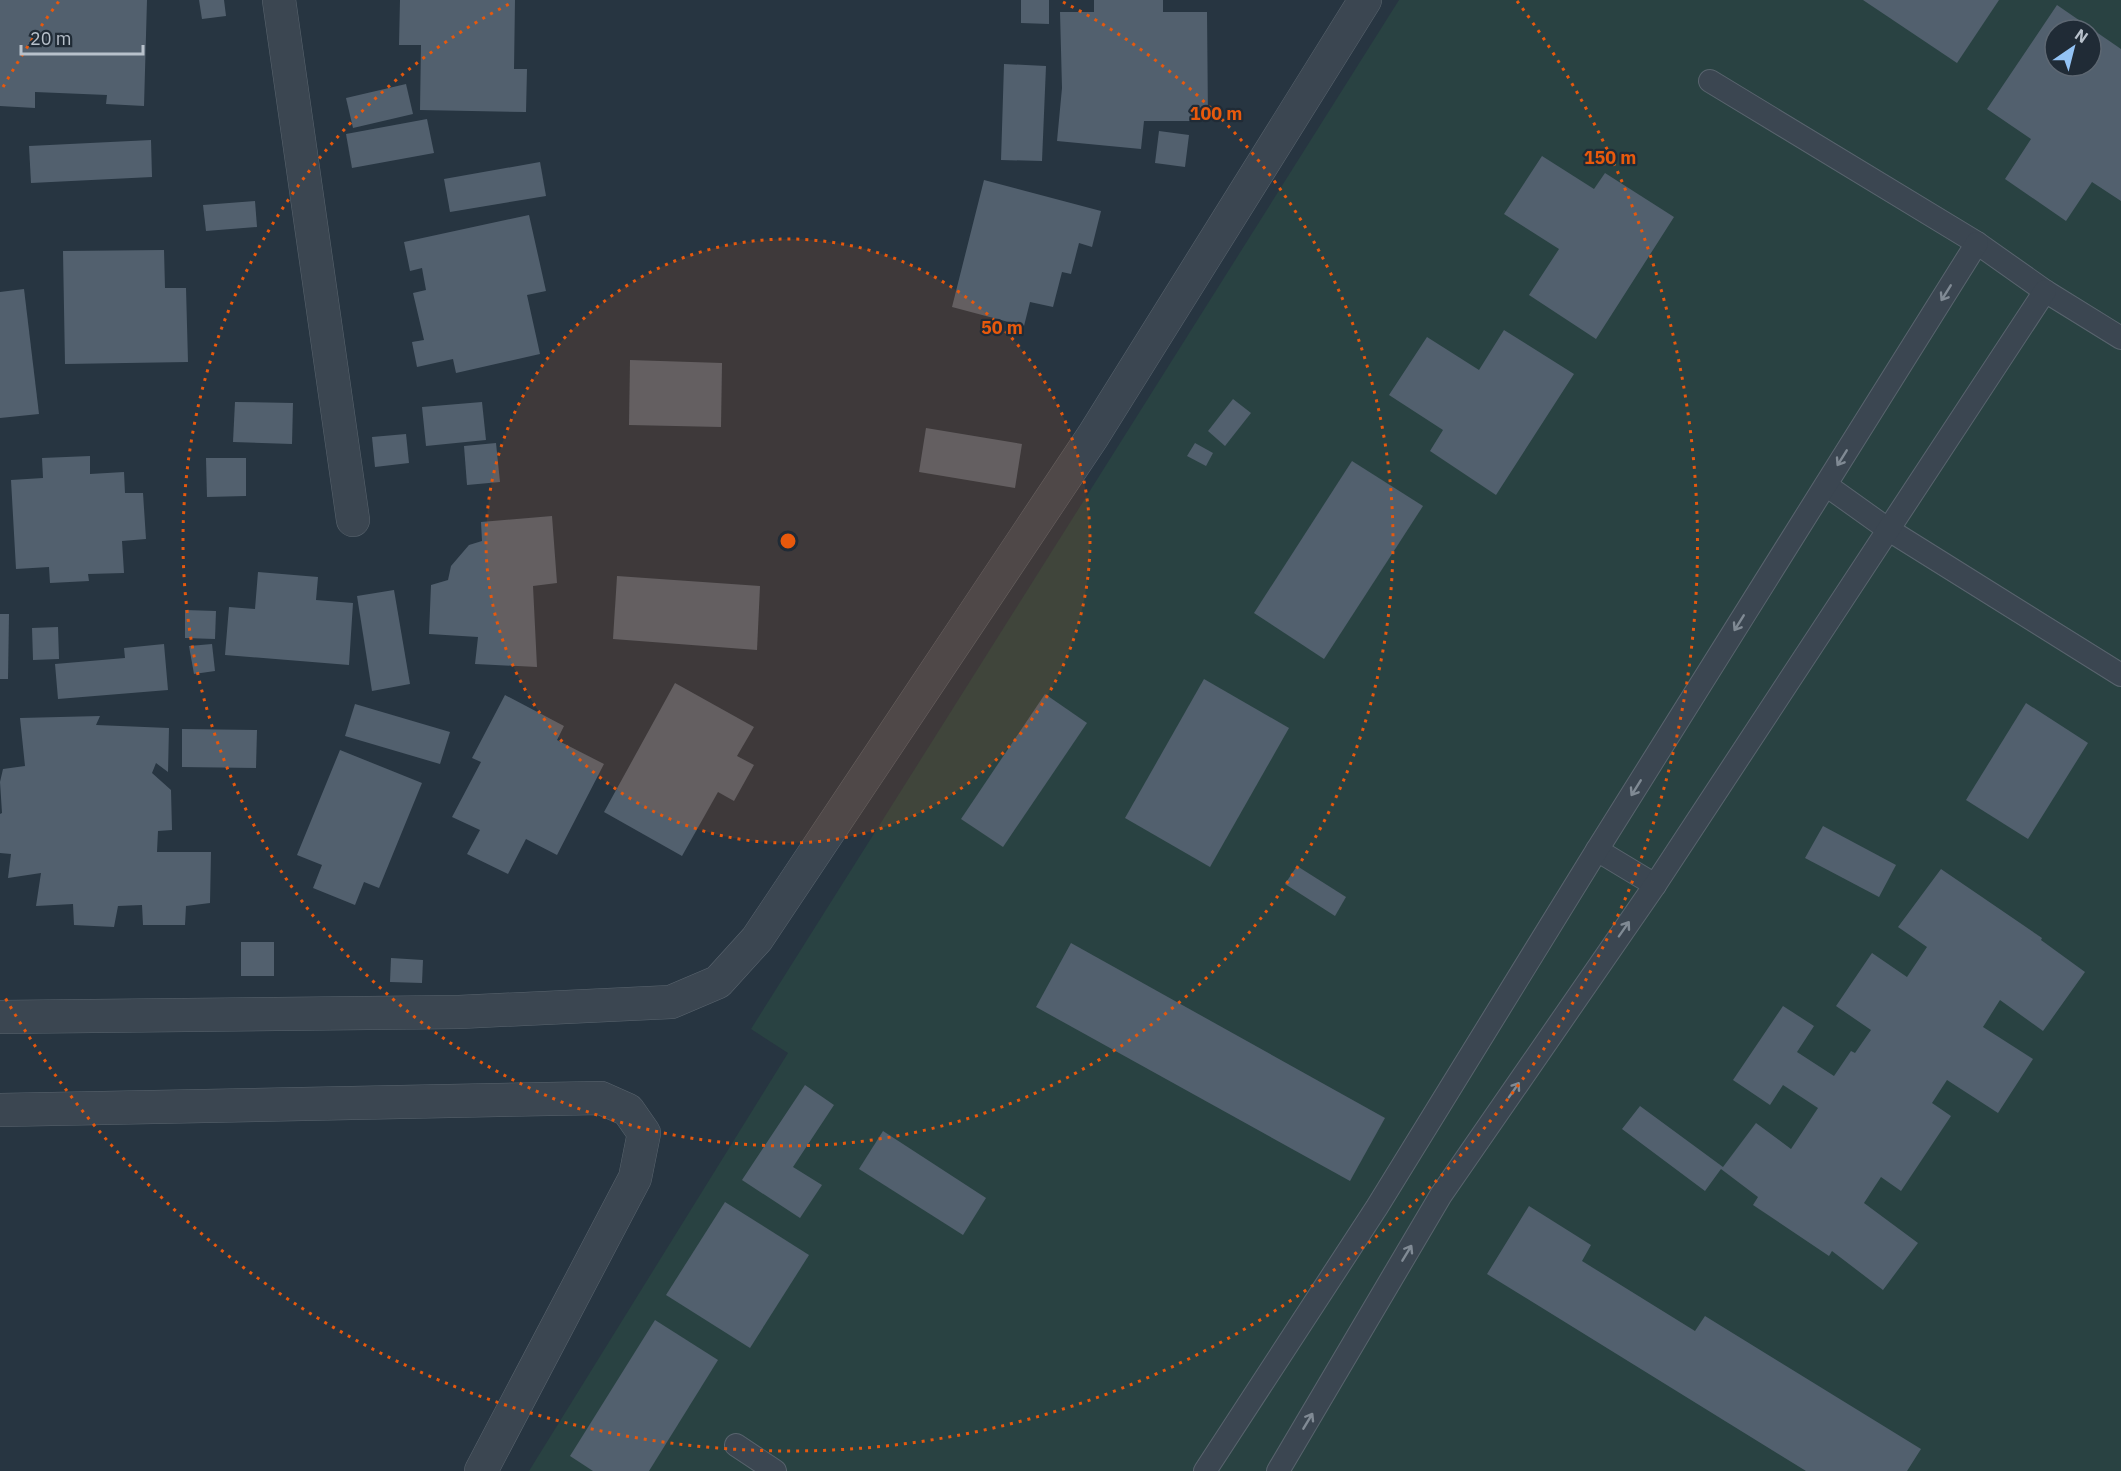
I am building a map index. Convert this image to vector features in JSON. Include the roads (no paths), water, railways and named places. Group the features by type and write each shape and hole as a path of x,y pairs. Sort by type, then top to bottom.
{"street":[{"path":"279,0 353,520"},
{"path":"0,1017 459,1012 671,1002 718,982 757,939 1094,436 1365,0"},
{"path":"0,1110 601,1098 627,1110 644,1133 635,1178 481,1471"}],"lane":[{"path":"1710,81 1977,243 2045,291 2121,338"},
{"path":"1205,1471 1377,1207 1597,850 1977,243"},
{"path":"1278,1471 1440,1196 1655,885 2045,291"},
{"path":"1826,484 1889,530 2121,675"},
{"path":"1597,850 1655,885"},
{"path":"736,1445 775,1471"}]}
